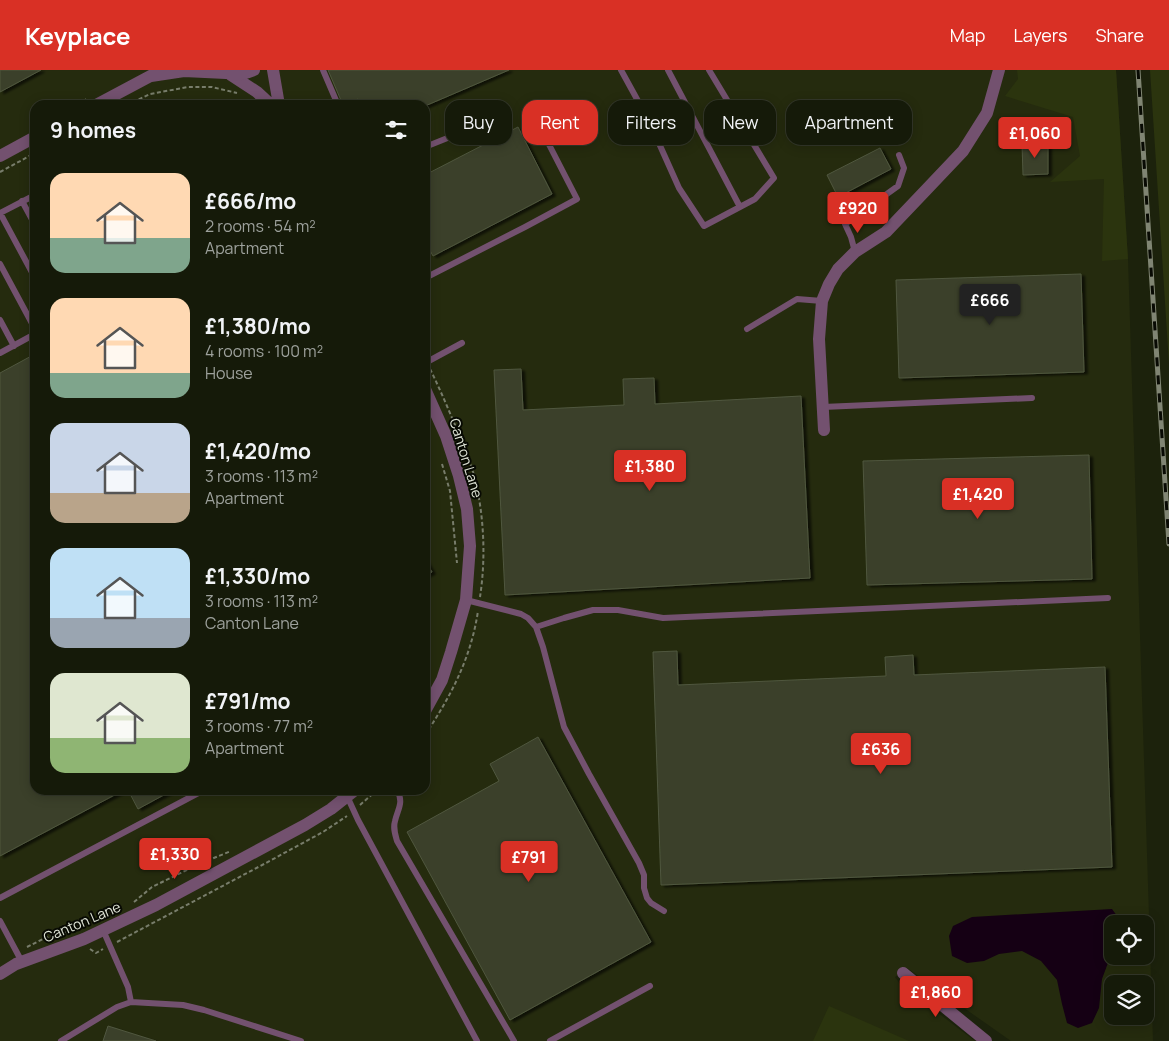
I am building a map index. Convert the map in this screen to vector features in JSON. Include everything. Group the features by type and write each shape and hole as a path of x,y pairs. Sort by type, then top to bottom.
{"street":[{"path":"105,100 156,73 184,71 243,74 254,70"},
{"path":"273,70 278,100"},
{"path":"824,430 819,339 822,300 829,284 838,269 855,252 886,232 963,151 987,113 999,70"},
{"path":"226,73 257,92 266,100"},
{"path":"0,156 30,140"},
{"name":"Canton Lane","path":"430,400 446,436 459,476 467,509 470,546 466,600 452,652 442,680 430,702"},
{"name":"Canton Lane","path":"0,974 16,964 19,957 84,939 156,905 305,825 331,809 348,795"},
{"path":"903,973 986,1041"}],"lane":[{"path":"323,70 336,100"},
{"path":"621,70 649,121 680,188 704,226 755,199 774,178 709,70"},
{"path":"668,70 740,207"},
{"path":"430,145 445,139"},
{"path":"430,275 577,200 549,145"},
{"path":"855,252 851,237 844,224 898,186 904,168 899,155"},
{"path":"30,197 0,213 30,269"},
{"path":"22,201 30,216"},
{"path":"0,264 30,320"},
{"path":"747,329 797,299 822,300"},
{"path":"0,320 14,346"},
{"path":"0,353 30,337"},
{"path":"430,360 462,343"},
{"path":"823,406 1032,398"},
{"path":"536,627 593,610 618,610 663,618 1108,598"},
{"path":"466,600 521,614 528,618 536,627 564,727 588,774 639,863 644,875 644,888 647,898 651,903 664,911"},
{"path":"0,898 195,795"},
{"path":"352,795 358,820 477,1041"},
{"path":"400,795 401,805 394,821 394,832 397,841 514,1041"},
{"path":"0,921 19,957"},
{"path":"102,930 128,987 131,1002"},
{"path":"550,1041 650,986"},
{"path":"61,1041 117,1007 131,1002 183,1005 301,1041"}],"path":[{"path":"137,100 150,94 188,87 212,87 243,94"},
{"path":"0,172 30,156"},
{"path":"440,457 450,491 457,566"},
{"path":"133,903 152,887 231,851"},
{"path":"19,957 45,938 72,931"}],"shaded area":[{"path":"0,70 1116,70 1128,259 1149,915 1104,915 1104,965 1151,965 1151,975 1104,975 1104,1025 1152,1025 1153,1041 1011,1041 907,968 895,977 900,984 975,1041 0,1041"},
{"path":"1017,70 1116,70 1128,259 1102,261 1104,179 1050,182 1080,156 1073,117 1005,96 1018,79"},
{"path":"1150,70 1169,70 1169,364"},
{"path":"1112,909 1116,915 1104,915 1104,965 1107,965 1102,979 1099,1008 1092,1023 1078,1028 1067,1023 1057,980 1041,961 1022,951 999,954 984,961 967,963 952,956 949,936 953,926 972,917"},
{"path":"829,1006 909,1041 813,1041"}],"building":[{"path":"0,70 41,70 0,92"},
{"path":"328,70 509,70 430,104 430,100 341,100"},
{"path":"518,127 522,135 522,145 527,145 552,194 433,256 430,250 430,172 483,145 512,145 512,130"},
{"path":"1022,144 1048,144 1048,174 1023,175"},
{"path":"880,148 891,169 838,197 827,175"},
{"path":"1081,274 1084,372 899,378 896,280"},
{"path":"30,357 30,795 115,795 0,856 0,373"},
{"path":"521,369 523,410 624,405 623,379 654,378 655,404 801,396 810,578 505,595 494,370"},
{"path":"1089,455 1092,579 867,585 863,461"},
{"path":"677,651 678,685 886,676 885,657 913,655 914,675 1105,667 1112,867 661,885 653,652"},
{"path":"538,737 651,942 510,1020 407,832 499,781 490,764"},
{"path":"131,795 164,795 138,809"},
{"path":"108,1026 156,1041 103,1041"}],"railway":[{"path":"1138,70 1169,544"}]}
